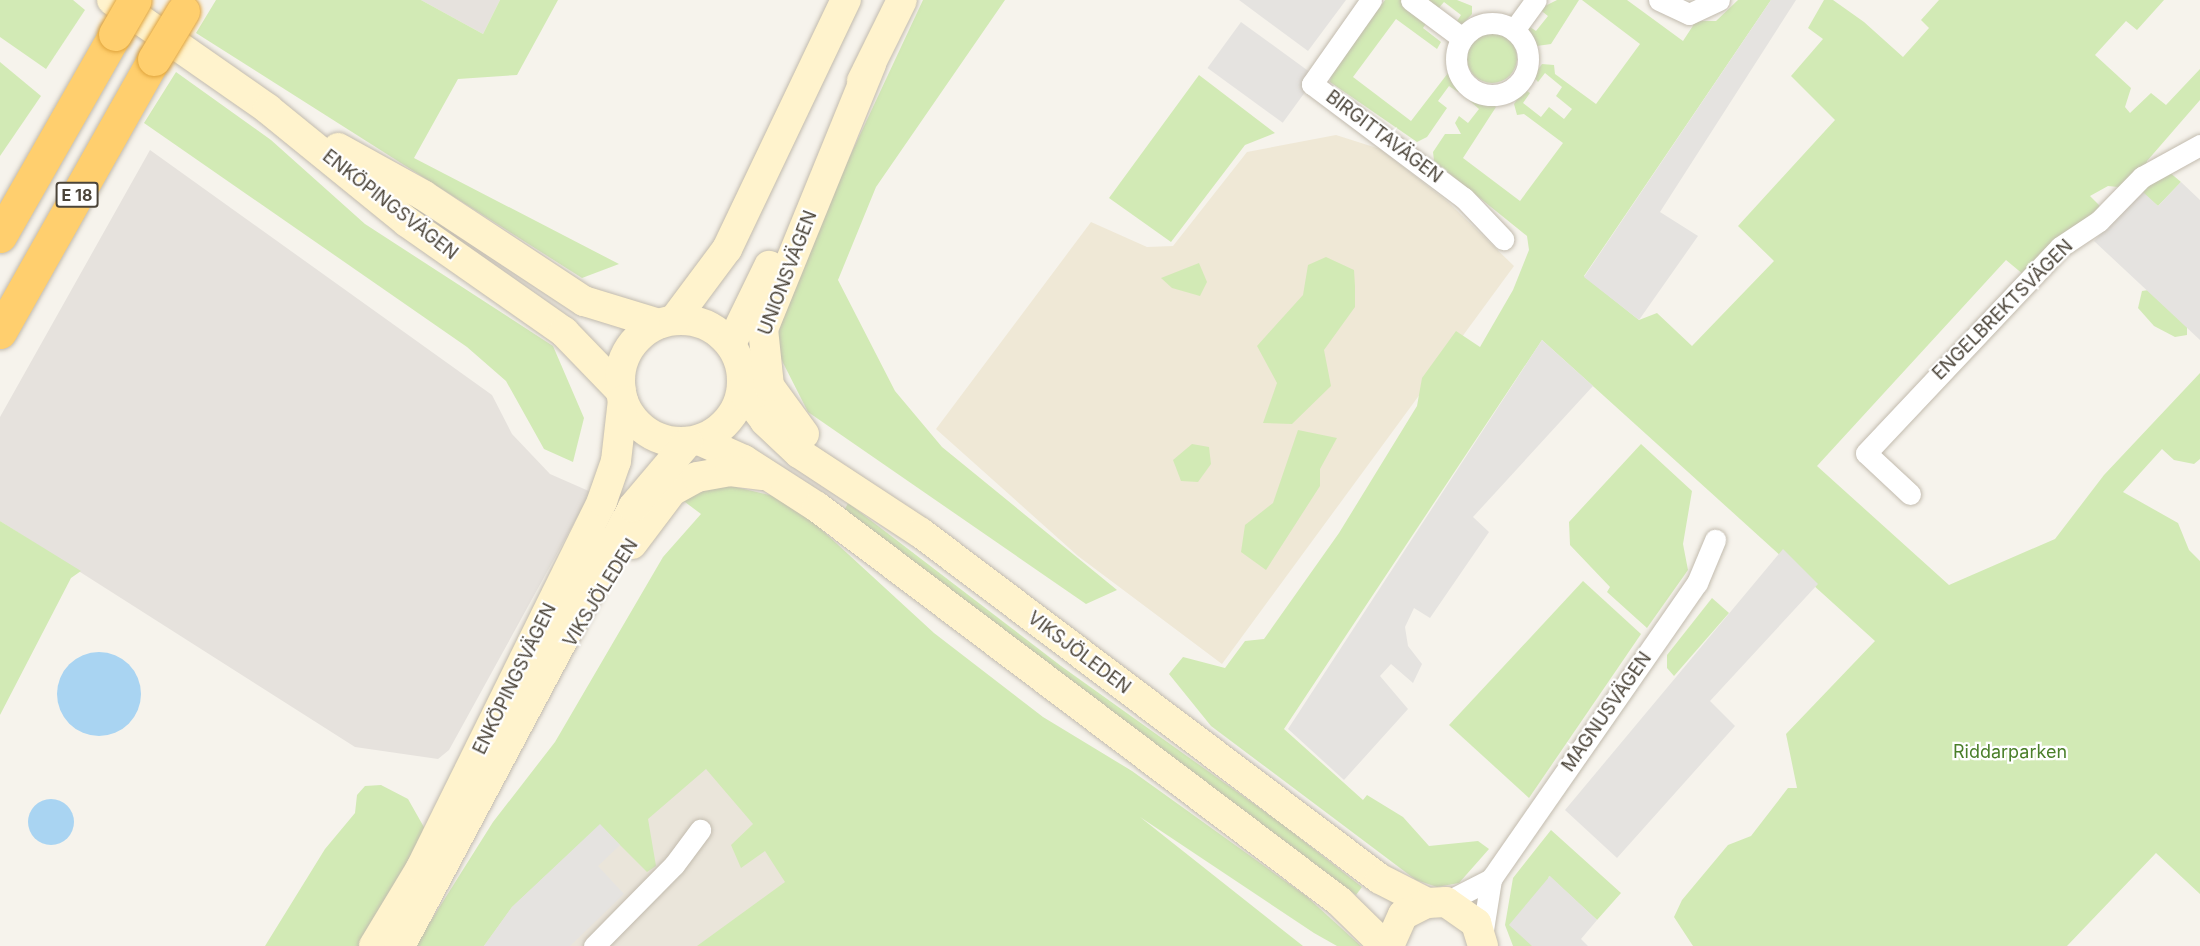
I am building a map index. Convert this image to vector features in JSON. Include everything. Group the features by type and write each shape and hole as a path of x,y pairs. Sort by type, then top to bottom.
{"highway":[{"name":"E 18","path":"0,236 135,0"},
{"name":"E 18","path":"0,332 154,59 187,5"}],"main road":[{"name":"ENKÖPINGSVÄGEN","path":"112,0 268,109 407,222 564,332 622,395 616,461 602,501 426,857 374,946"},
{"path":"846,0 727,249 667,322 630,348 622,395 648,433 694,441 771,476 1339,902 1387,946 1403,915 1436,903"},
{"name":"UNIONSVÄGEN","path":"731,344 902,0"},
{"name":"UNIONSVÄGEN","path":"871,64 763,329 763,369 792,423 921,533"},
{"name":"ENKÖPINGSVÄGEN","path":"268,109 423,195 584,301 667,322"},
{"path":"667,322 706,325 731,344 741,366 742,390 728,421 694,441"},
{"name":"VIKSJÖLEDEN","path":"742,390 765,421 799,453 921,533 1380,879 1436,903 1462,910 1482,941"},
{"name":"ENKÖPINGSVÄGEN","path":"400,946 538,694 633,507 694,441"},
{"name":"VIKSJÖLEDEN","path":"538,694 649,518 672,491 697,477 729,471 771,476"}],"street":[{"name":"BIRGITTAVÄGEN","path":"1371,0 1312,84 1464,198 1503,239"},
{"path":"1411,0 1462,38"},
{"path":"1514,30 1536,0"},
{"path":"1659,0 1689,14 1719,0"},
{"path":"1487,23 1514,30 1526,47 1525,74 1518,84 1496,95 1483,94 1461,77 1456,54 1462,38 1487,23"},
{"name":"ENGELBREKTSVÄGEN","path":"1910,494 1866,453 2060,247 2099,221 2142,177 2200,145"},
{"name":"MAGNUSVÄGEN","path":"1482,941 1491,879 1697,583 1715,540"},
{"path":"594,946 674,865 700,830"},
{"name":"MAGNUSVÄGEN","path":"1436,903 1491,879"}],"shaded area":[{"path":"421,0 500,0 483,34"},
{"path":"1239,0 1346,0 1308,51"},
{"path":"1771,0 1796,0 1660,212 1698,236 1639,320 1584,277"},
{"path":"1241,22 1316,77 1283,123 1207,68"},
{"path":"1336,135 1380,149 1448,202 1514,266 1222,664 1078,556 936,429 1091,222 1147,247 1173,246 1247,152"},
{"path":"150,150 492,395 512,434 550,474 591,492 449,750 438,759 355,747 0,521 0,417"},
{"path":"2181,182 2200,200 2200,340 2094,241 2142,191 2158,206"},
{"path":"1542,340 1593,386 1473,517 1489,532 1430,618 1414,608 1405,627 1408,646 1422,664 1413,683 1391,664 1380,676 1408,709 1344,780 1288,729"},
{"path":"1783,549 1818,584 1710,701 1735,726 1617,858 1565,810"},
{"path":"728,703 1016,946 484,946 528,881"},
{"path":"600,824 620,845 598,866 624,894 570,946 484,946 512,907"},
{"path":"1550,876 1597,920 1581,939 1588,946 1532,946 1509,925"}],"green space":[{"path":"0,0 73,0 85,10 46,69 0,37"},
{"path":"216,0 421,0 483,34 500,0 558,0 517,75 458,79 414,158 619,264 582,278 196,33"},
{"path":"923,0 1005,0 876,187 838,280 895,391 942,447 1117,590 1086,604 808,412 775,347 793,278"},
{"path":"1385,0 1402,0 1429,19 1423,28 1441,42 1437,49 1396,19 1353,77 1411,121 1448,73 1462,88 1458,92 1449,86 1438,101 1447,108 1427,137 1417,142 1330,82 1331,73"},
{"path":"1424,0 1457,0 1472,6 1472,14 1461,26 1455,24 1461,15 1444,2 1437,10"},
{"path":"1557,0 1579,0 1551,44 1537,46 1523,32 1527,25 1536,31 1548,16 1539,9"},
{"name":"Riddarparken","path":"1582,0 1627,0 1683,41 1696,21 1716,21 1738,0 1771,0 1584,276 1639,320 1657,313 1692,346 1774,261 1738,226 1835,120 1791,76 1823,39 1808,28 1824,0 1833,0 1864,22 1903,57 1929,28 1921,20 1939,0 2164,0 2137,30 2126,21 2095,55 2131,88 2125,107 2130,113 2151,93 2166,105 2200,69 2200,100 2147,161 2145,171 2168,171 2181,182 2158,206 2138,189 2108,186 2090,196 2099,205 2104,228 2024,275 2006,260 1817,466 1949,585 2055,539 2104,475 2200,373 2200,459 2194,464 2174,460 2162,449 2123,492 2178,523 2189,550 2200,561 2200,894 2156,853 2067,946 1693,946 1674,917 1682,900 1728,845 1751,836 1788,788 1797,788 1786,734 1875,641 1542,340 1284,729 1363,800 1367,795 1403,817 1429,846 1478,841 1489,849 1459,883 1437,887 1416,880 1211,726 1169,674 1183,657 1225,668 1245,641 1264,639 1339,533 1417,406 1422,378 1456,331 1480,347 1513,290 1529,250 1527,236 1434,161 1433,152 1445,134 1461,134 1455,123 1459,116 1468,123 1479,109 1470,101 1485,98 1496,107 1463,158 1520,201 1563,143 1524,114 1517,115 1514,104 1524,89 1530,93 1523,103 1541,117 1549,107 1564,119 1572,109 1556,96 1562,87 1545,73 1538,82 1533,76 1542,64 1554,65 1555,74 1596,104 1640,44"},
{"path":"1492,33 1510,40 1517,58 1510,76 1492,83 1474,76 1467,58 1474,40"},
{"path":"0,62 41,96 0,156"},
{"path":"176,72 271,140 365,224 553,346 584,418 573,462 544,449 506,381 467,347 144,123"},
{"path":"1199,75 1275,133 1245,145 1171,242 1109,198"},
{"path":"1326,257 1354,270 1355,286 1355,307 1324,350 1331,386 1292,424 1263,423 1277,383 1257,346 1303,295 1308,265"},
{"path":"1199,263 1207,282 1200,296 1172,288 1161,278"},
{"path":"2162,288 2187,315 2187,335 2175,337 2154,326 2138,308 2142,291"},
{"path":"1298,430 1337,438 1320,469 1320,486 1266,570 1241,552 1245,525 1273,503"},
{"path":"1192,444 1209,447 1211,464 1198,482 1181,481 1173,460"},
{"path":"1641,444 1692,491 1683,544 1688,570 1647,628 1607,592 1610,587 1570,545 1569,522"},
{"path":"723,484 774,496 811,520 934,633 1043,717 1132,771 1306,896 1361,946 1337,946 1314,933 1140,817 1303,946 697,946 785,882 765,851 741,868 731,845 753,824 706,769 648,819 656,866 647,872 600,825 512,907 484,946 415,946 493,822 555,742 663,557 701,514 681,499"},
{"path":"848,503 1061,666 1282,824 1362,887 1356,895 844,511"},
{"path":"0,521 81,571 71,578 0,715"},
{"path":"1583,581 1641,634 1529,798 1449,725"},
{"path":"1712,598 1729,613 1674,676 1667,668 1667,655"},
{"path":"381,785 408,799 425,829 362,946 265,946 325,849 355,813 357,795 365,786"},
{"path":"1551,830 1621,893 1597,920 1549,876 1532,946 1513,946 1505,925 1513,878"}],"water":[{"path":"99,652 122,659 134,671 141,694 134,717 122,729 99,736 76,729 64,717 57,694 64,671 76,659"},
{"path":"51,799 67,806 74,822 67,838 51,845 35,838 28,822 35,806"}]}
